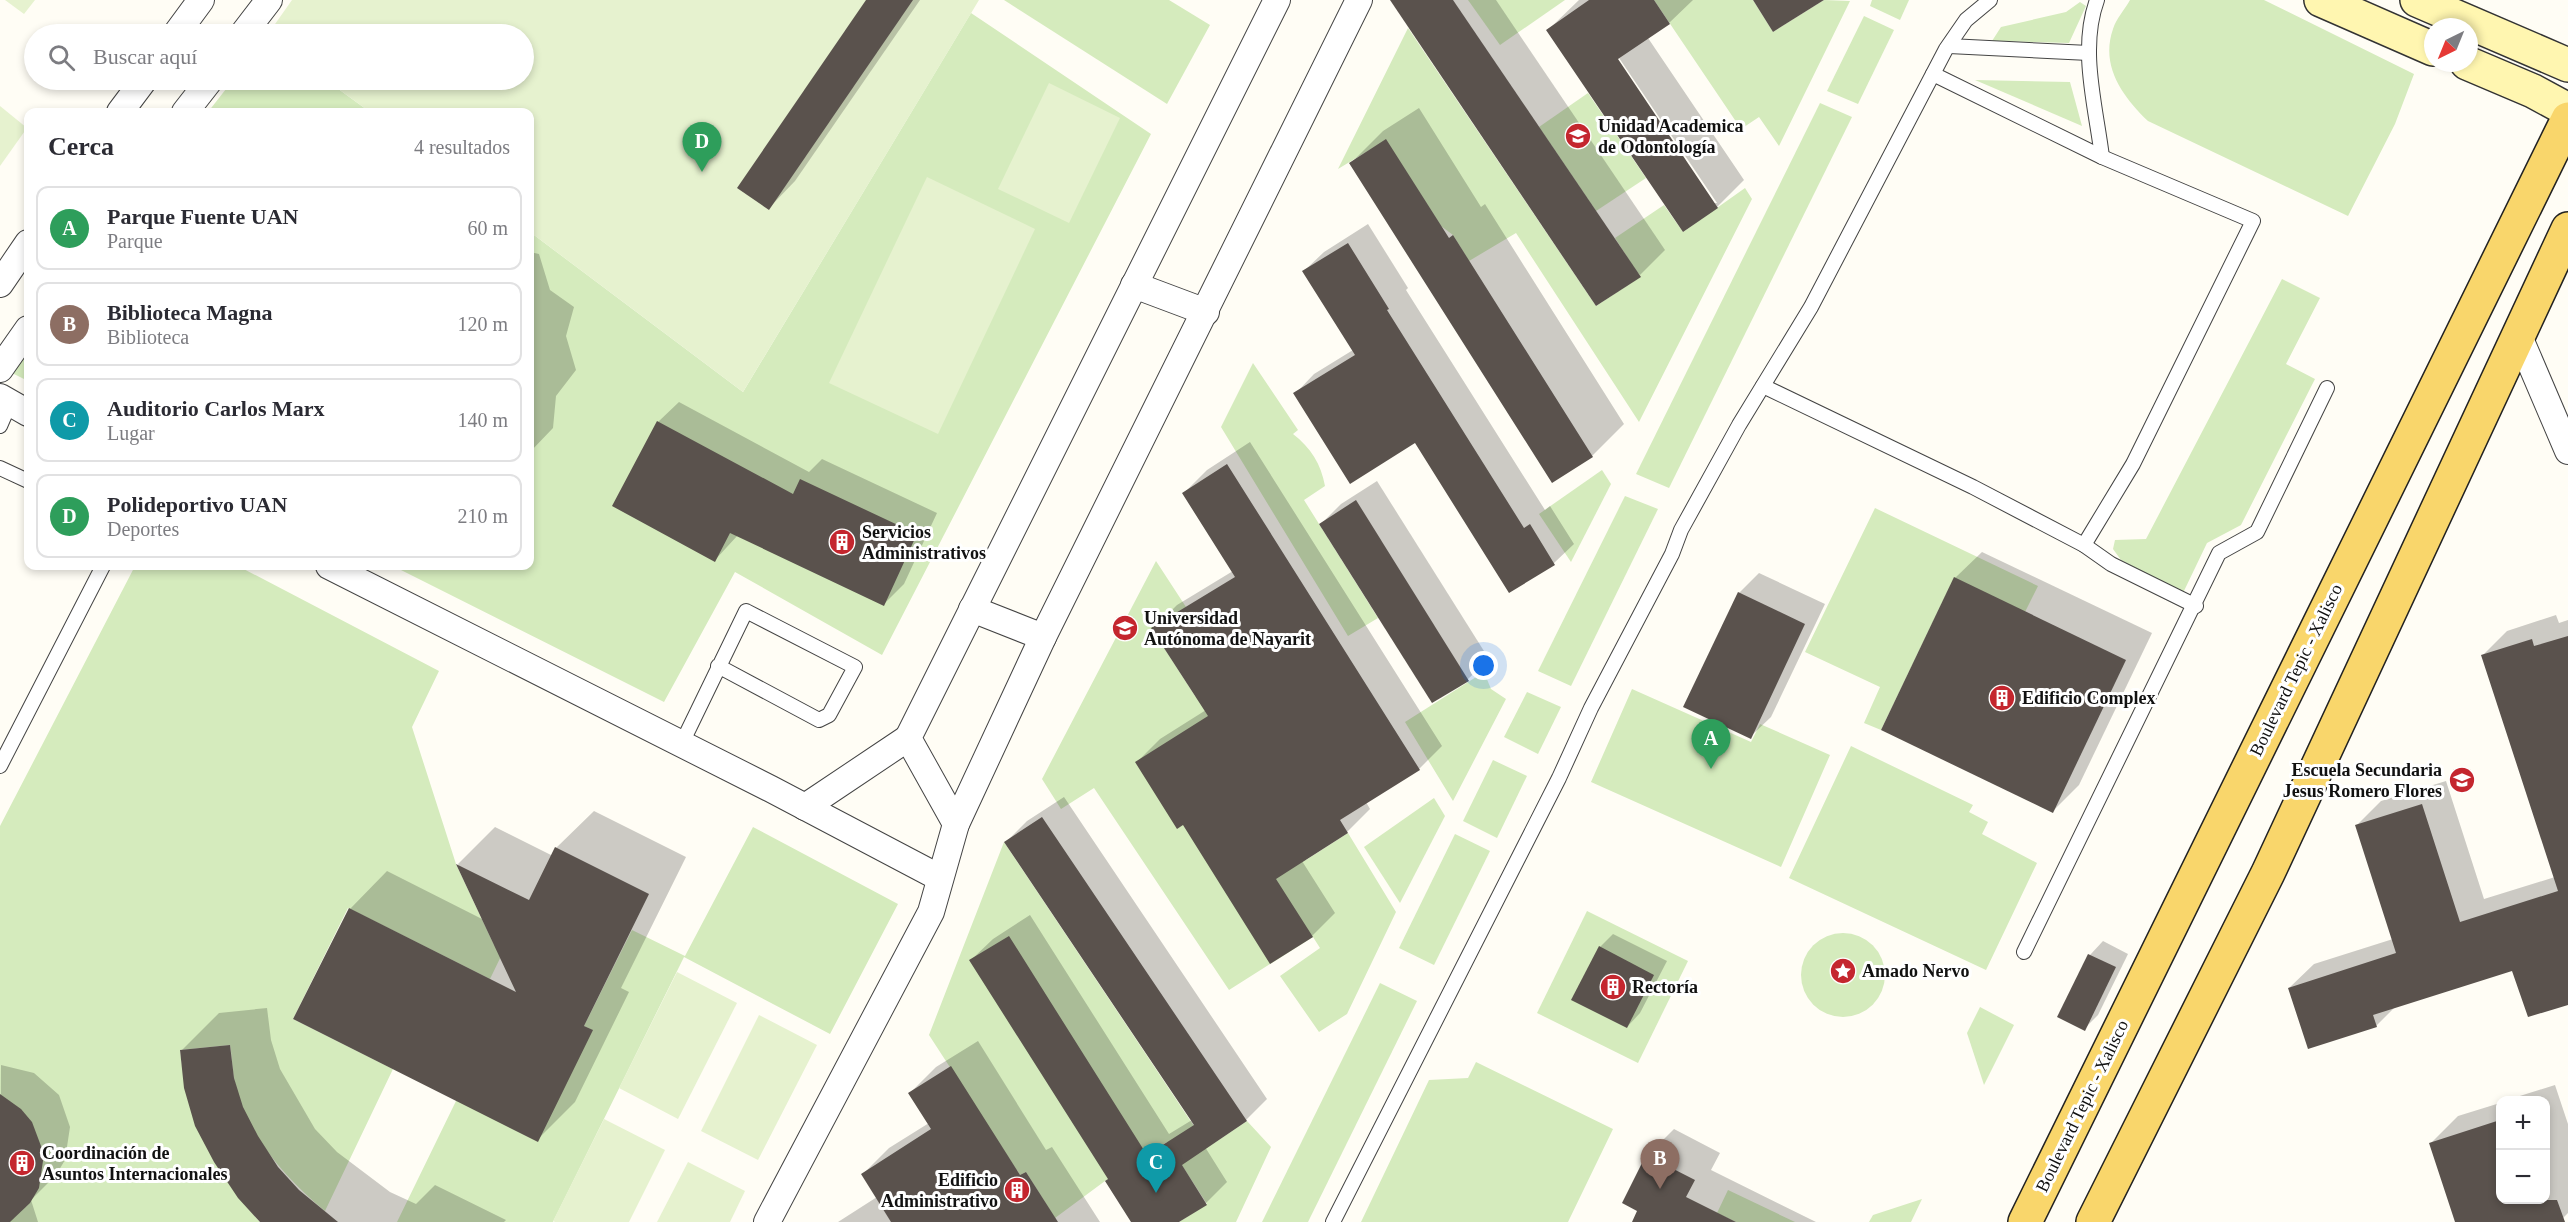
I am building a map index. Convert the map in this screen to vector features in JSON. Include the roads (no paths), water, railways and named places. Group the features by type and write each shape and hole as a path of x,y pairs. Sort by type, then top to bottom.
{"main road":[{"path":"2321,0 2424,45"},
{"path":"2416,0 2568,65"},
{"path":"2478,68 2533,91 2568,110"},
{"name":"Boulevard Tepic - Xalisco","path":"2025,1222 2568,119"},
{"path":"2094,1222 2268,873 2568,229"}],"street":[{"path":"183,24 201,0"},
{"path":"251,24 269,0"},
{"path":"805,807 908,738 1277,0"},
{"path":"767,1222 931,912 939,878 957,824 1043,637 1359,0"},
{"path":"123,108 136,90"},
{"path":"188,108 202,90"},
{"path":"0,284 24,249"},
{"path":"1134,285 1206,312"},
{"path":"2518,334 2568,451"},
{"path":"0,369 24,335"},
{"path":"337,570 805,807 939,878"},
{"path":"972,609 1043,637"},
{"path":"908,738 957,824"}],"lane":[{"path":"1333,1222 1549,798 1591,708 1672,554 1681,530 1811,307 1894,152 1932,74 1965,20 1990,0"},
{"path":"2097,0 2091,16 2089,53 2102,157"},
{"path":"1949,46 2089,53"},
{"path":"1932,74 2102,157 2253,221 2133,464 2084,545"},
{"path":"1763,386 1973,487 2084,545 2111,564 2196,606"},
{"path":"2024,952 2196,606 2219,553 2257,532 2327,388"},
{"path":"0,468 24,479"},
{"path":"0,766 101,570"},
{"path":"681,745 718,666 746,611 855,667 829,715 819,720 718,666"},
{"path":"2099,1222 2115,1207 2262,911 2268,873"}],"place":[{"name":"Unidad Academica de Odontología","path":"1578,136"},
{"name":"Polideportivo UAN","path":"702,172"},
{"name":"Servicios Administrativos","path":"842,542"},
{"name":"Universidad Autónoma de Nayarit","path":"1125,628"},
{"name":"Edificio Complex","path":"2002,698"},
{"name":"Parque Fuente UAN","path":"1711,769"},
{"name":"Escuela Secundaria Jesus Romero Flores","path":"2462,780"},
{"name":"Amado Nervo","path":"1843,971"},
{"name":"Rectoría","path":"1613,987"},
{"name":"Coordinación de Asuntos Internacionales","path":"22,1163"},
{"name":"Biblioteca Magna","path":"1660,1189"},
{"name":"Edificio Administrativo","path":"1017,1190"},
{"name":"Auditorio Carlos Marx","path":"1156,1193"}]}
